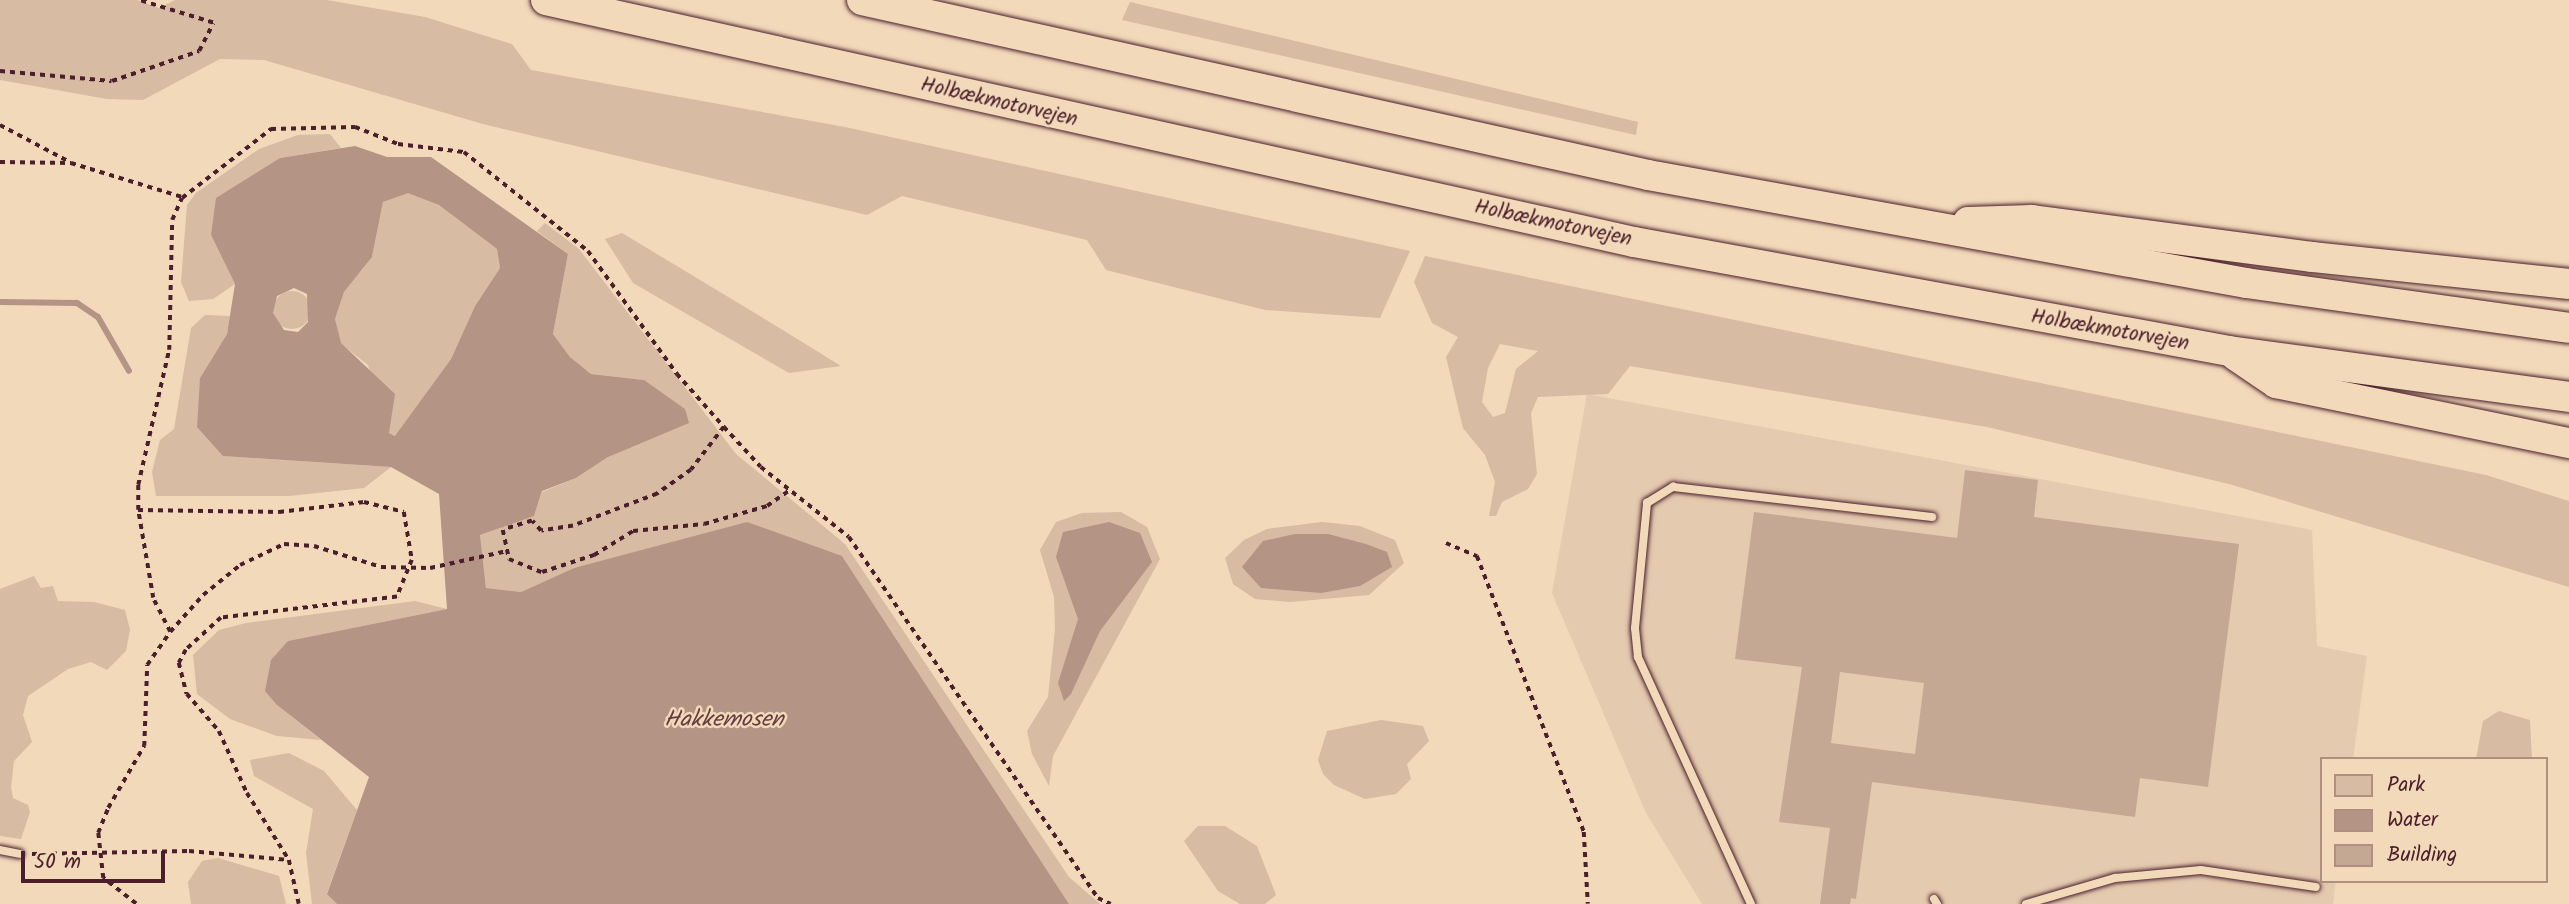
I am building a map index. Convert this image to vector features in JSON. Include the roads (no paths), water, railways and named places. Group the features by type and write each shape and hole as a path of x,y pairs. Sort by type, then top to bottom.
{"highway":[{"name":"Holbækmotorvejen","path":"546,0 1634,242 2229,351 2569,397"},
{"path":"862,0 1648,175 1910,225 2246,283 2569,328"},
{"path":"1910,225 2032,220 2299,256 2569,284"},
{"path":"2229,351 2276,383 2569,443"}],"lane":[{"path":"1751,904 1638,657 1635,628 1647,503 1673,487 1932,517"},
{"path":"0,850 20,854"},
{"path":"2026,904 2115,878 2201,870 2316,887"}],"water":[{"name":"Hakkemosen","path":"355,146 387,157 431,157 568,254 553,334 570,357 591,374 644,380 685,409 689,423 608,457 576,478 542,491 534,516 480,535 486,588 521,592 574,568 747,522 842,556 1069,904 337,904 327,894 369,777 277,705 265,691 271,660 288,641 447,609 439,494 391,467 223,456 197,427 200,378 227,334 235,284 211,235 216,198 280,158","holes":["408,193 439,205 497,249 500,268 475,306 451,359 395,436 389,433 395,394 341,343 335,319 344,292 372,257 383,202","294,288 307,294 308,322 298,332 284,330 273,313 277,296"]},
{"path":"1109,522 1140,533 1152,562 1100,631 1071,694 1064,701 1058,683 1078,619 1056,557 1063,532"},
{"path":"1295,534 1328,534 1366,544 1387,552 1392,567 1360,586 1321,593 1261,588 1242,567 1263,541"}],"waterway":[{"path":"0,302 77,303 98,317 129,371"}]}
